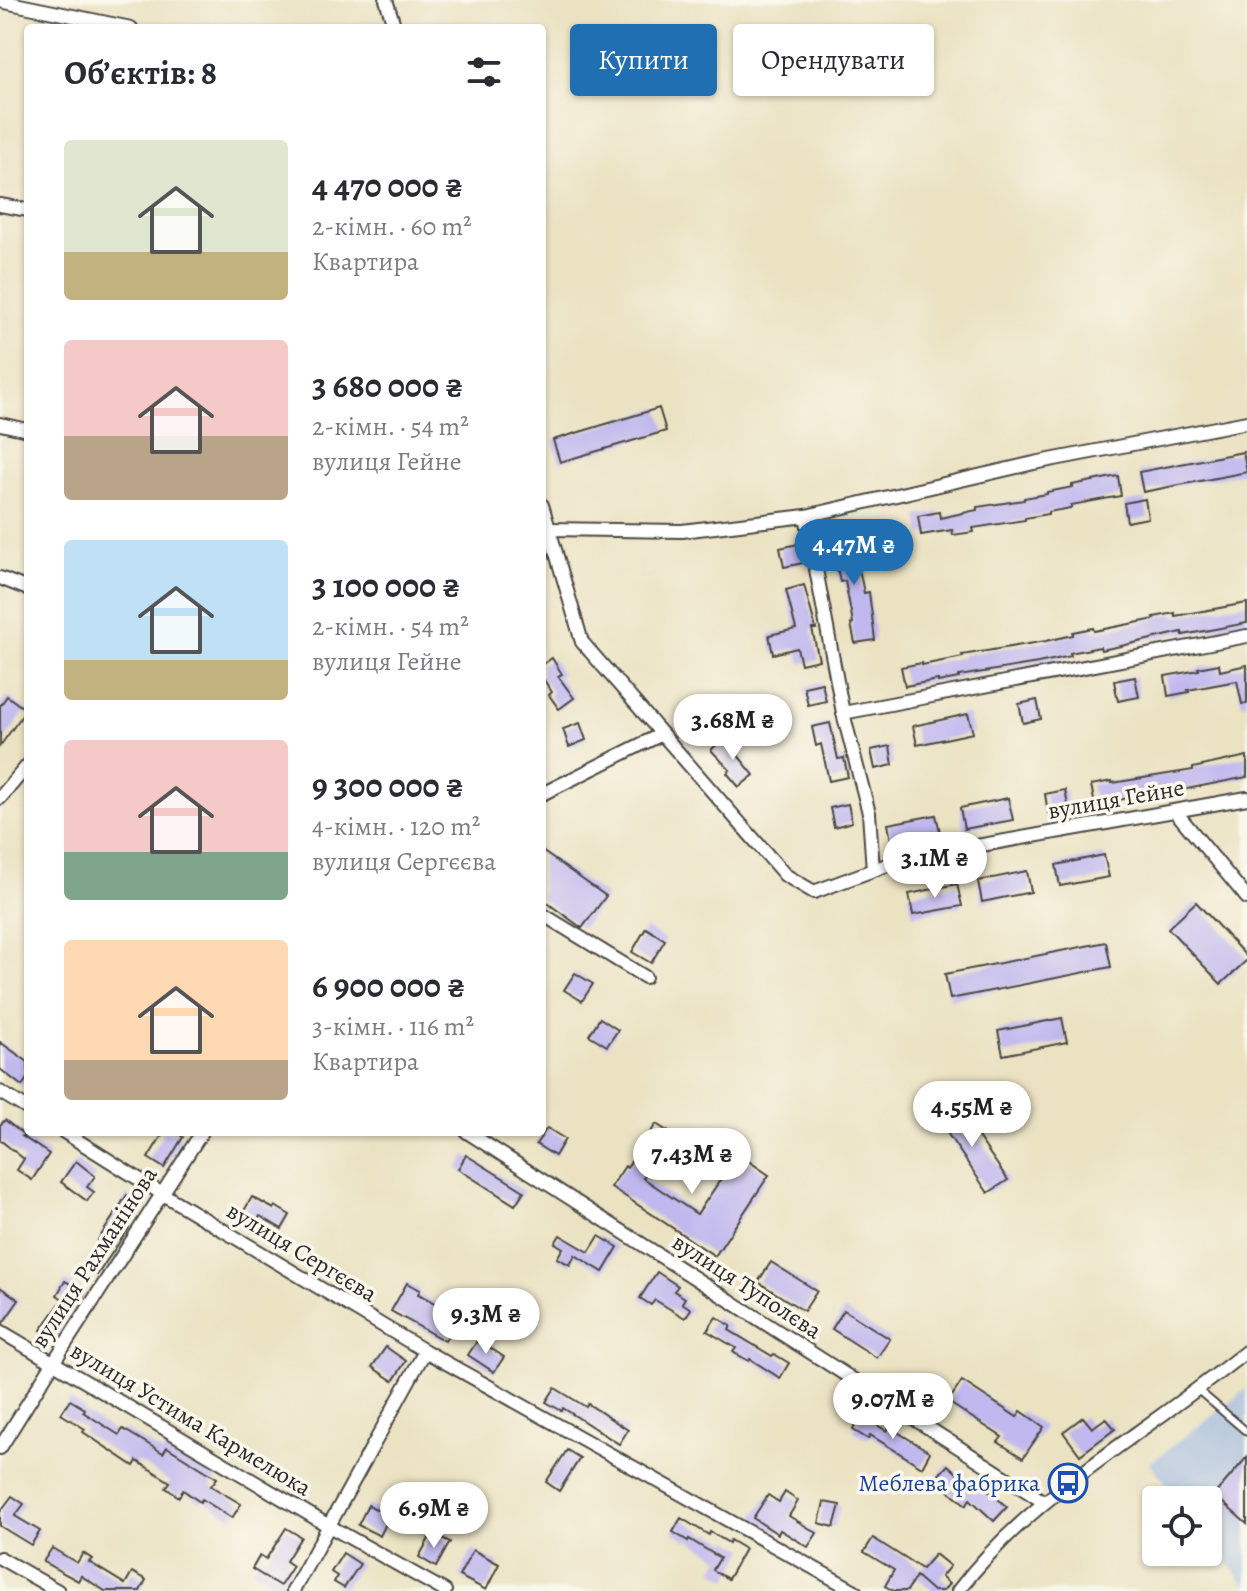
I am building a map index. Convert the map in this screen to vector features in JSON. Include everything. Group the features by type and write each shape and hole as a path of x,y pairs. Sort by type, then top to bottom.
{"street":[{"path":"386,0 394,24"},
{"path":"0,1 112,24"},
{"path":"0,205 24,209"},
{"path":"549,529 682,531 806,516 1034,463 1247,422"},
{"path":"0,424 24,429"},
{"path":"806,516 843,713 869,813 873,870"},
{"name":"вулиця Гейне","path":"546,519 582,642 785,875 814,892 903,859 1247,798"},
{"path":"0,578 24,587"},
{"path":"843,713 1247,636"},
{"path":"546,792 662,734"},
{"path":"0,798 24,770"},
{"path":"1175,811 1247,898"},
{"path":"546,916 645,977"},
{"path":"0,1092 24,1107"},
{"name":"вулиця Сергєєва","path":"70,1136 425,1351 855,1591"},
{"name":"вулиця Рахманінова","path":"0,1448 199,1136"},
{"name":"вулиця Туполєва","path":"473,1136 1044,1502"},
{"name":"вулиця Устима Кармелюка","path":"0,1331 445,1591"},
{"path":"293,1591 425,1351"},
{"path":"958,1591 975,1568 1044,1502 1247,1351"},
{"path":"0,1558 58,1591"}],"lane":[{"path":"1198,1390 1247,1432"}],"shaded area":[{"path":"1247,1389 1247,1587 1222,1555 1222,1486 1168,1486 1150,1463"}],"building":[{"path":"659,408 666,431 560,462 553,440"},
{"path":"1243,452 1247,472 1143,492 1139,472"},
{"path":"1118,476 1121,496 1071,505 1071,508 1025,520 973,528 974,532 953,535 952,530 921,535 918,516 939,512 940,518"},
{"path":"1145,499 1148,518 1127,522 1124,503"},
{"path":"854,529 864,593 869,592 875,640 855,643 845,581 840,582 836,562 839,561 834,533"},
{"path":"798,544 803,563 784,567 780,548"},
{"path":"804,585 816,629 812,629 819,660 801,664 797,648 773,654 769,635 796,629 786,590"},
{"path":"1247,603 1247,623 1183,635 1182,632 1101,650 1100,647 1038,663 905,686 901,667 1046,641 1093,628 1094,631 1175,613 1175,616"},
{"path":"552,658 562,674 558,676 574,698 559,709 549,695 552,692 546,683 546,662"},
{"path":"1219,664 1220,671 1247,665 1247,703 1242,704 1237,681 1168,696 1165,676"},
{"path":"1135,677 1139,697 1118,701 1114,681"},
{"path":"822,683 826,701 808,705 804,687"},
{"path":"7,696 24,709 24,713 0,746 0,706"},
{"path":"701,700 713,715 698,727 686,711"},
{"path":"1037,700 1041,719 1023,723 1019,704"},
{"path":"968,714 973,733 917,745 913,726"},
{"path":"580,723 586,740 569,747 563,729"},
{"path":"830,723 838,759 844,758 848,777 829,781 821,744 816,746 812,727"},
{"path":"725,737 754,775 739,787 727,773 730,770 711,750"},
{"path":"890,746 893,765 875,769 871,750"},
{"path":"1247,756 1247,777 1183,792 1095,805 1091,785 1193,770"},
{"path":"1065,790 1069,810 1048,813 1045,794"},
{"path":"1008,798 1013,820 964,829 960,808"},
{"path":"848,804 852,822 834,827 830,808"},
{"path":"936,815 941,836 892,846 888,824"},
{"path":"546,854 606,896 582,928 546,902"},
{"path":"1104,855 1109,877 1060,886 1056,865"},
{"path":"1027,871 1031,892 982,902 978,881"},
{"path":"957,884 962,906 913,915 909,894"},
{"path":"1196,902 1247,957 1221,984 1168,928"},
{"path":"646,928 665,940 651,963 632,952"},
{"path":"1106,942 1111,967 950,999 945,974"},
{"path":"575,973 593,984 582,1001 564,990"},
{"path":"600,1018 618,1030 607,1046 589,1035"},
{"path":"1062,1018 1067,1042 1003,1055 998,1031"},
{"path":"0,1042 24,1059 22,1086 0,1069"},
{"path":"956,1105 1008,1180 988,1193 937,1118"},
{"path":"5,1120 49,1154 32,1180 17,1170 24,1159 0,1140 0,1125"},
{"path":"656,1124 672,1134 643,1178 697,1214 738,1154 769,1175 715,1256 611,1187"},
{"path":"546,1129 565,1139 555,1156 536,1144 542,1136 546,1136"},
{"path":"162,1136 183,1137 164,1168 148,1158"},
{"path":"466,1155 524,1191 515,1205 458,1169"},
{"path":"76,1161 95,1176 87,1187 94,1192 87,1201 61,1182"},
{"path":"127,1195 141,1204 126,1226 129,1228 97,1275 84,1265"},
{"path":"252,1197 290,1215 282,1229 260,1216 252,1229 238,1221"},
{"path":"560,1235 589,1252 599,1236 618,1247 603,1272 575,1255 570,1265 557,1258 563,1248 555,1243"},
{"path":"771,1262 817,1291 804,1311 758,1282"},
{"path":"657,1272 678,1286 674,1291 685,1298 682,1303 691,1309 685,1318 655,1300 651,1305 640,1298"},
{"path":"65,1281 85,1292 54,1340 41,1330 63,1299 57,1295"},
{"path":"407,1283 420,1290 418,1294 459,1316 445,1341 391,1311"},
{"path":"0,1287 19,1300 3,1323 0,1322"},
{"path":"844,1310 890,1339 877,1358 832,1329"},
{"path":"716,1317 731,1326 729,1330 789,1363 780,1378 733,1352 736,1348 707,1331"},
{"path":"478,1340 504,1357 494,1372 468,1355"},
{"path":"386,1347 406,1361 393,1381 372,1367"},
{"path":"962,1381 1017,1417 1021,1411 1044,1427 1023,1458 998,1442 1002,1437 948,1402"},
{"path":"555,1388 586,1407 588,1404 628,1430 619,1444 563,1408 562,1411 546,1402"},
{"path":"70,1400 119,1435 123,1429 163,1453 167,1447 217,1478 211,1486 241,1504 232,1518 183,1490 179,1497 166,1488 170,1482 137,1461 134,1466 83,1432 85,1429 61,1414"},
{"path":"861,1416 887,1431 889,1427 930,1452 922,1467 870,1435 868,1439 853,1430"},
{"path":"1083,1417 1092,1428 1106,1418 1115,1429 1080,1455 1063,1432"},
{"path":"567,1450 580,1458 559,1491 546,1482"},
{"path":"1247,1457 1247,1524 1222,1502 1222,1486"},
{"path":"948,1465 970,1485 975,1479 1007,1507 994,1521 970,1499 966,1505 935,1479"},
{"path":"785,1492 798,1501 789,1516 817,1533 808,1547 780,1530 778,1534 753,1518 768,1495 779,1502"},
{"path":"12,1496 24,1504 15,1516 40,1531 31,1545 0,1526 0,1512"},
{"path":"824,1502 840,1505 834,1527 819,1523"},
{"path":"368,1505 390,1516 380,1536 358,1525"},
{"path":"681,1518 709,1535 710,1532 745,1549 728,1579 713,1570 720,1558 673,1532"},
{"path":"286,1528 301,1537 286,1561 293,1566 280,1586 252,1569 260,1555 266,1559"},
{"path":"432,1533 450,1542 436,1567 419,1557"},
{"path":"873,1538 922,1569 935,1554 950,1566 941,1577 949,1584 943,1591 933,1591 916,1576 907,1591 894,1591 885,1586 894,1570 864,1552"},
{"path":"52,1548 77,1563 83,1553 92,1559 89,1562 125,1584 132,1572 146,1580 140,1591 105,1591 81,1576 78,1581 43,1562"},
{"path":"473,1550 499,1564 486,1590 459,1576"},
{"path":"343,1553 360,1564 344,1588 334,1582 337,1576 331,1572"}],"place":[{"name":"Меблева фабрика","path":"1068,1483"}]}
